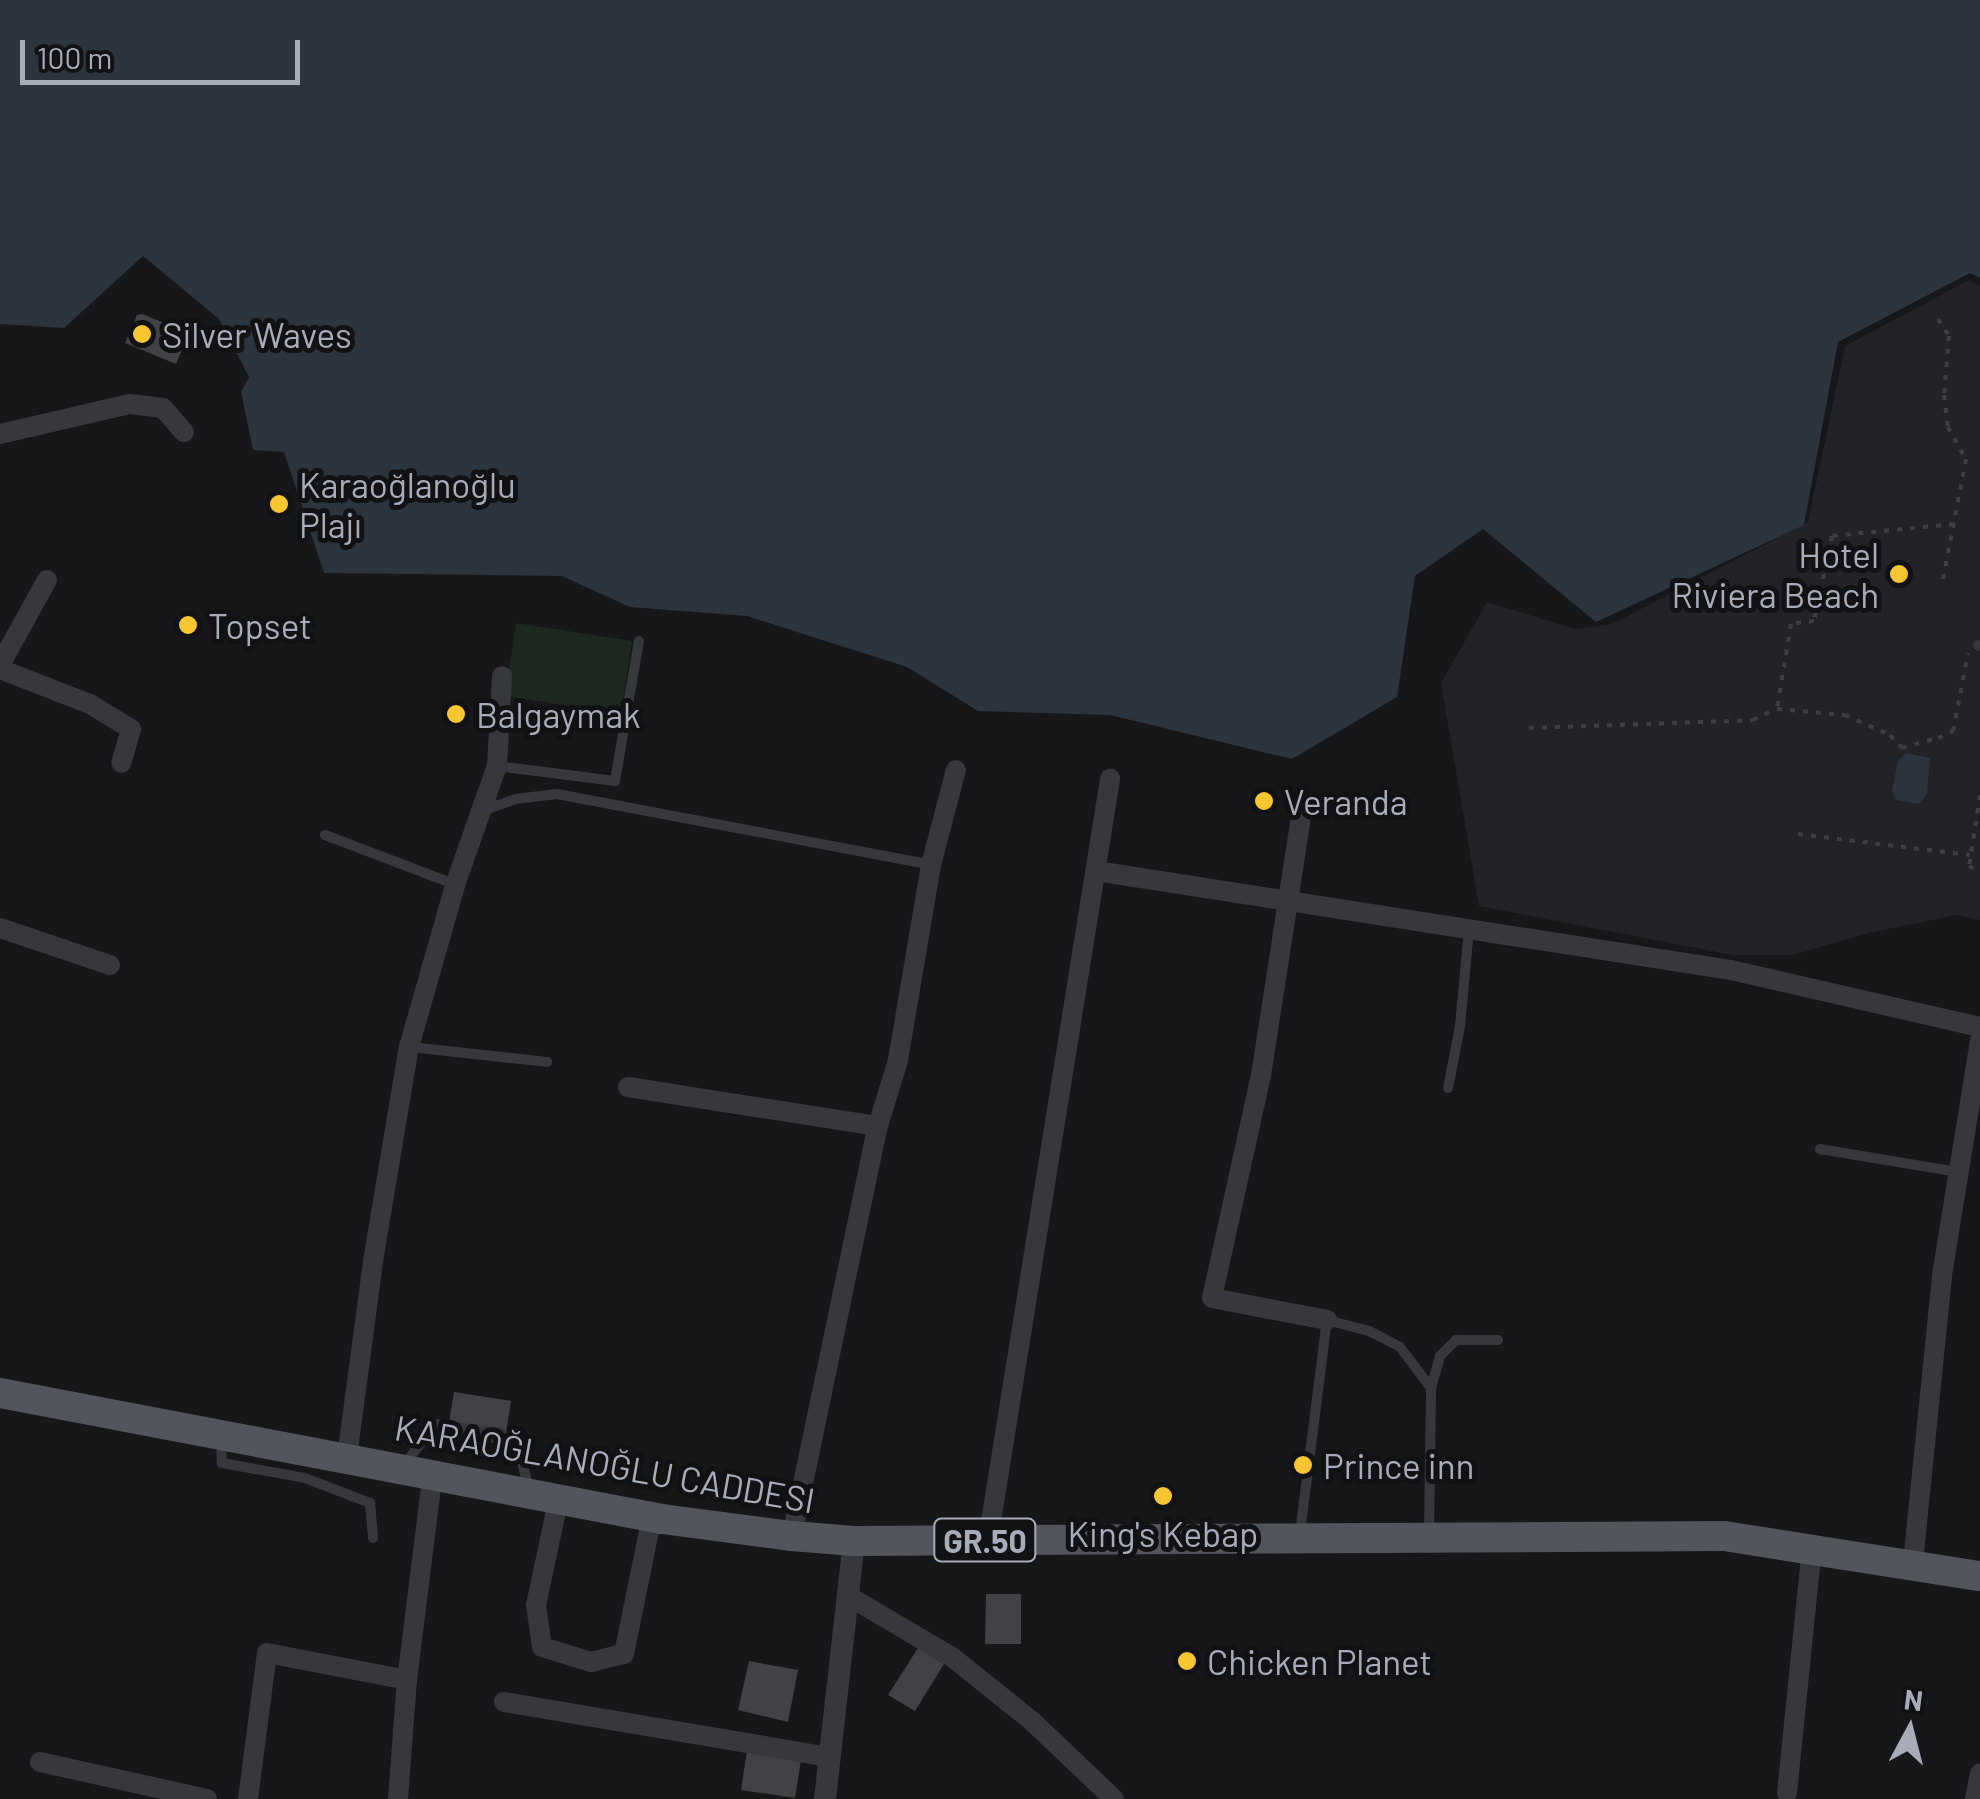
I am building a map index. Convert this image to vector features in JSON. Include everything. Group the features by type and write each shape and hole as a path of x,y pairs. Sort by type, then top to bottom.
{"main road":[{"name":"KARAOĞLANOĞLU CADDESI","path":"0,1393 56,1407 222,1434 306,1464 347,1457 652,1516 854,1542 1724,1536 1913,1562 1980,1576"}],"street":[{"path":"0,434 130,404 164,408 184,432"},
{"path":"47,580 0,667 90,704 130,729 121,763"},
{"path":"347,1457 373,1260 409,1047 456,885 497,766 502,676"},
{"path":"792,1536 878,1126 898,1060 931,865 956,770"},
{"path":"988,1540 1110,778"},
{"path":"1303,804 1292,900 1261,1075 1212,1298 1326,1320"},
{"path":"1096,871 1731,970 1980,1027"},
{"path":"0,928 110,965"},
{"path":"1913,1562 1958,1172 1980,1040"},
{"path":"628,1087 878,1126"},
{"path":"398,1799 407,1680 433,1472"},
{"path":"544,1495 536,1605 542,1647 590,1662 624,1654 652,1516"},
{"path":"825,1799 854,1542"},
{"path":"1787,1793 1812,1547"},
{"path":"850,1598 952,1657 1032,1720 1114,1799"},
{"path":"248,1799 267,1653 407,1680"},
{"path":"504,1702 829,1757"},
{"path":"40,1762 208,1799"},
{"path":"1976,1799 1980,1773"}],"lane":[{"path":"497,766 615,781 639,640"},
{"path":"484,810 516,798 557,794 931,865"},
{"path":"325,835 456,885"},
{"path":"1448,1088 1460,1026 1468,928"},
{"path":"409,1047 547,1062"},
{"path":"1820,1149 1958,1172"},
{"path":"1299,1538 1326,1320 1369,1332 1400,1347 1431,1388"},
{"path":"1429,1536 1431,1388 1440,1356 1450,1343 1465,1338 1498,1340"},
{"path":"402,1467 436,1424 515,1436 544,1495"},
{"path":"306,1464 370,1503 374,1538"}],"path":[{"path":"1938,318 1949,336 1944,395 1948,428 1966,459 1942,585"},
{"path":"1777,709 1791,624 1814,621 1832,536 1954,524"},
{"path":"1529,728 1753,720 1777,709 1845,715 1890,734 1902,748 1953,731 1976,646"},
{"path":"1980,794 1968,866 1980,871"},
{"path":"1798,834 1970,856"}],"shaded area":[{"path":"0,0 1980,0 1980,278 1970,273 1838,342 1804,525 1596,622 1483,529 1415,576 1397,697 1292,759 1110,715 978,711 907,667 747,616 630,607 562,576 324,573 284,452 253,450 241,392 249,377 219,319 143,256 64,328 0,324"},
{"name":"Hotel Riviera Beach","path":"1969,280 1980,286 1980,920 1957,915 1868,933 1793,955 1733,955 1479,906 1441,683 1487,602 1576,629 1612,624 1808,522 1845,346"},
{"path":"516,623 632,641 621,714 505,696"},
{"path":"1906,753 1930,758 1927,793 1919,804 1896,800 1892,791 1898,761"}],"building":[{"path":"137,315 189,333 176,364 125,343"},
{"path":"454,1392 511,1401 504,1445 447,1435"},
{"path":"986,1594 1021,1594 1021,1644 985,1644"},
{"path":"918,1648 944,1664 915,1711 888,1695"},
{"path":"749,1661 798,1670 788,1722 738,1710"},
{"path":"747,1751 801,1760 795,1798 741,1790"}],"place":[{"name":"Silver Waves","path":"142,334"},
{"name":"Karaoğlanoğlu Plajı","path":"279,504"},
{"name":"Hotel Riviera Beach","path":"1899,574"},
{"name":"Topset","path":"188,625"},
{"name":"Balgaymak","path":"456,714"},
{"name":"Veranda","path":"1264,801"},
{"name":"Prince inn","path":"1303,1465"},
{"name":"King's Kebap","path":"1163,1496"},
{"name":"Chicken Planet","path":"1187,1661"}]}
